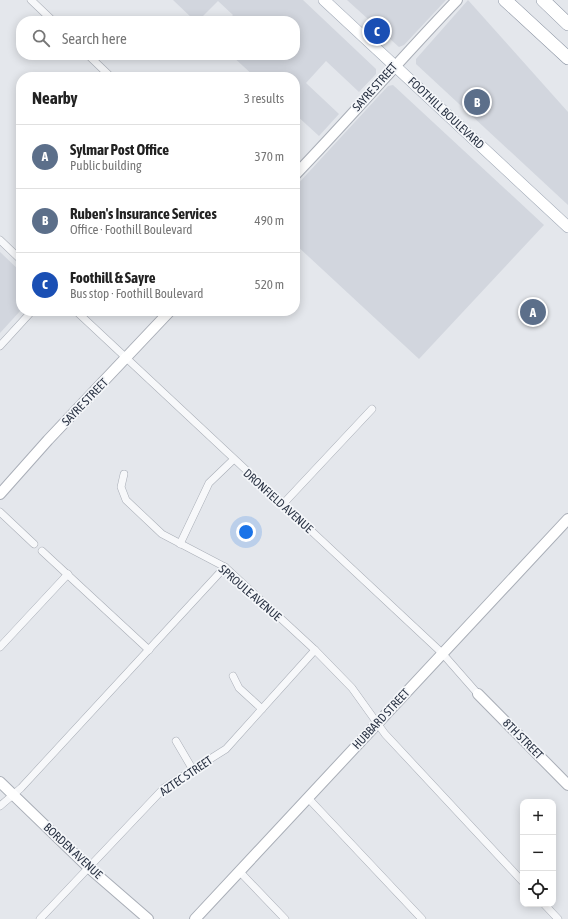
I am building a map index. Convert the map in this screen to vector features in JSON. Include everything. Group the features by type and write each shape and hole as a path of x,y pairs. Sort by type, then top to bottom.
{"highway":[{"path":"505,0 568,58"},
{"path":"543,0 568,20"},
{"path":"557,12 568,24"},
{"path":"551,42 568,64"}],"main road":[{"name":"FOOTHILL BOULEVARD","path":"324,0 568,227"}],"street":[{"path":"31,0 48,16"},
{"name":"SAYRE STREET","path":"300,171 394,65 457,0"},
{"path":"93,60 106,72"},
{"path":"0,240 16,255"},
{"path":"0,346 27,316"},
{"name":"DRONFIELD AVENUE","path":"81,316 233,460 283,504 442,653 478,694"},
{"name":"SAYRE STREET","path":"0,494 48,440 165,316"},
{"path":"283,504 372,409"},
{"path":"180,544 209,483 233,460"},
{"name":"SPROULE AVENUE","path":"124,474 121,487 126,500 162,534 225,568 315,650 352,688 377,724 520,879"},
{"path":"0,512 34,544"},
{"name":"HUBBARD STREET","path":"195,919 568,519"},
{"path":"42,550 149,650"},
{"path":"0,806 13,795 225,568"},
{"path":"0,647 68,574"},
{"name":"AZTEC STREET","path":"40,919 164,788 226,749 315,650"},
{"path":"233,676 239,688 262,709"},
{"name":"8TH STREET","path":"478,694 568,785"},
{"path":"176,741 193,770"},
{"name":"BORDEN AVENUE","path":"0,782 88,867 148,919"},
{"path":"308,798 422,919"},
{"path":"240,872 285,919"},
{"path":"547,907 558,919"}],"shaded area":[{"path":"173,0 303,0 376,69 376,74 359,92 326,61 306,83 339,114 319,136 300,119 300,72 250,72 236,60 300,60 300,16 232,16 233,15 218,1 203,16 190,16"},
{"path":"347,0 446,0 404,45 399,47"},
{"path":"468,0 568,112 568,205 416,64 416,59"},
{"path":"393,85 544,225 419,359 300,249 300,182 388,86"},
{"path":"0,252 16,267 16,315 0,333"}],"place":[{"name":"Foothill & Sayre","path":"377,31"},
{"name":"Ruben's Insurance Services","path":"477,102"},
{"name":"Sylmar Post Office","path":"533,312"}]}
